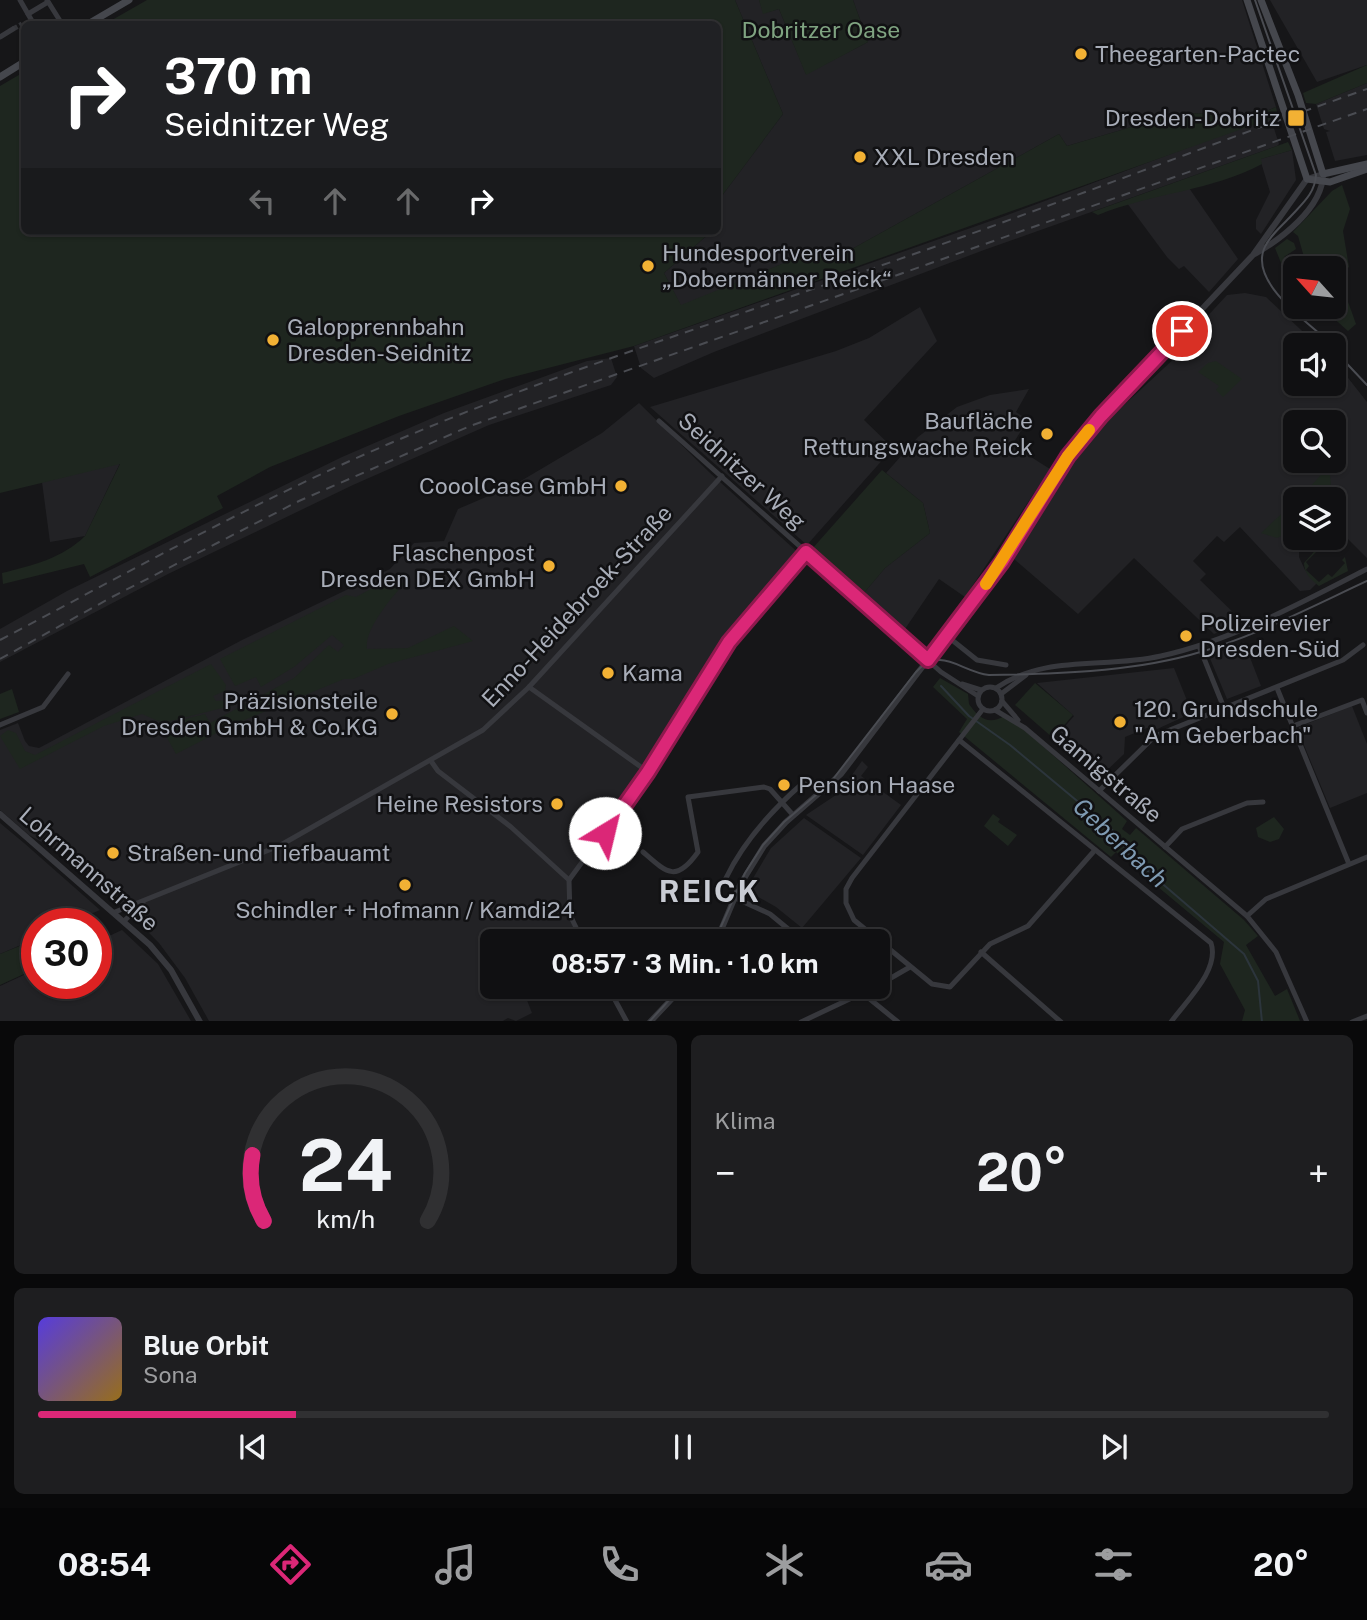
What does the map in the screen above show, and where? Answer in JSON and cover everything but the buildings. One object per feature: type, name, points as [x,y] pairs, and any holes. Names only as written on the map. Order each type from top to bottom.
[{"type":"main road","points":[[93,21],[130,0]]},
{"type":"main road","points":[[1247,0],[1307,179],[1367,169]]},
{"type":"main road","points":[[1261,0],[1298,95],[1323,178]]},
{"type":"main road","points":[[0,77],[21,64]]},
{"type":"main road","points":[[1323,178],[1367,163]]},
{"type":"street","points":[[20,0],[30,18]]},
{"type":"street","points":[[26,21],[48,1],[60,21]]},
{"type":"street","points":[[0,37],[13,29]]},
{"type":"street","points":[[1253,255],[1277,240],[1299,218],[1317,197],[1323,178]]},
{"type":"street","points":[[722,929],[754,861],[793,815],[824,791],[947,636],[1002,562],[1068,456],[1101,416],[1253,255],[1307,179]]},
{"type":"street","name":"Seidnitzer Weg","points":[[659,421],[928,660]]},
{"type":"street","name":"Enno-Heidebroek-Straße","points":[[115,912],[239,859],[279,846],[484,730],[529,687],[722,476]]},
{"type":"street","points":[[577,929],[570,915],[569,880],[648,772],[729,642],[806,552]]},
{"type":"street","points":[[928,660],[980,693],[1035,669],[1130,661],[1199,646],[1281,612],[1367,569]]},
{"type":"street","points":[[947,636],[977,660],[1006,665]]},
{"type":"street","points":[[1099,791],[1146,742],[1352,656],[1363,645]]},
{"type":"street","points":[[1199,646],[1224,708]]},
{"type":"street","points":[[995,710],[1001,698],[1035,669]]},
{"type":"street","points":[[0,725],[43,707],[68,674]]},
{"type":"street","points":[[529,687],[648,772]]},
{"type":"street","name":"Gamigstraße","points":[[996,688],[1025,728]]},
{"type":"street","points":[[1277,688],[1349,864]]},
{"type":"street","points":[[980,693],[983,709],[977,718],[852,878],[846,889],[846,903],[854,920],[937,987],[950,987],[994,940],[1028,926],[1095,850]]},
{"type":"street","points":[[1293,726],[1362,700],[1367,713]]},
{"type":"street","name":"Gamigstraße","points":[[983,709],[995,710],[1025,728],[1247,916],[1276,952],[1307,1021]]},
{"type":"street","points":[[959,740],[1095,850],[1119,866],[1211,943],[1214,952],[1210,967],[1171,1021]]},
{"type":"street","points":[[431,761],[438,771],[511,827],[569,880]]},
{"type":"street","points":[[726,878],[734,860],[782,801],[803,783],[824,791]]},
{"type":"street","points":[[643,852],[665,871],[673,873],[688,867],[698,852],[688,797],[764,787],[782,801],[793,815]]},
{"type":"street","name":"Gamigstraße","points":[[1165,847],[1182,830],[1247,803],[1263,802]]},
{"type":"street","name":"Lohrmannstraße","points":[[0,814],[115,912],[164,960],[200,1021]]},
{"type":"street","points":[[1247,916],[1266,899],[1367,857]]},
{"type":"street","points":[[735,898],[770,914],[788,929]]},
{"type":"street","name":"Enno-Heidebroek-Straße","points":[[124,921],[148,899]]},
{"type":"street","points":[[981,952],[1061,1021]]},
{"type":"street","points":[[890,978],[910,967]]},
{"type":"street","points":[[615,999],[627,1021]]},
{"type":"street","points":[[650,1021],[671,999]]},
{"type":"street","points":[[801,1021],[852,999]]},
{"type":"street","points":[[869,999],[898,1021]]},
{"type":"street","points":[[1352,1021],[1367,1016]]},
{"type":"shaded area","points":[[735,0],[759,0],[764,13],[779,9],[806,74],[868,42],[853,0],[1242,0],[1276,107],[1257,115],[1179,113],[1067,146],[1059,134],[843,254],[816,250],[681,306],[664,273],[707,235],[721,235],[721,197],[783,114]]},
{"type":"shaded area","points":[[1270,0],[1367,0],[1367,65],[1317,82]]},
{"type":"shaded area","points":[[1367,83],[1367,155],[1335,161],[1326,132],[1330,131],[1324,129],[1316,104]]},
{"type":"shaded area","points":[[1267,118],[1271,119],[1279,144],[1277,146],[984,250],[714,352],[654,378],[641,368],[634,346],[1002,217]]},
{"type":"shaded area","points":[[1292,150],[1296,180],[1261,234],[1256,229],[1256,220],[1270,192],[1260,159]]},
{"type":"shaded area","points":[[1189,188],[1238,259],[1209,292],[1184,266],[1179,269],[1167,257],[1127,203]]},
{"type":"shaded area","points":[[1245,293],[1266,297],[1283,313],[1283,319],[1289,319],[1304,333],[1283,333],[1283,396],[1346,396],[1346,375],[1367,402],[1367,558],[1346,537],[1346,487],[1283,487],[1283,550],[1300,550],[1299,557],[1305,570],[1318,582],[1310,590],[1300,591],[1240,527],[1224,542],[1217,536],[1193,561],[1206,574],[1200,580],[1243,622],[1214,634],[1134,558],[1078,614],[1014,559],[1072,464],[1109,419],[1177,356],[1177,349],[1227,295]]},
{"type":"shaded area","points":[[920,307],[937,341],[864,420],[893,448],[807,545],[650,407],[836,351],[869,338]]},
{"type":"shaded area","points":[[611,358],[617,377],[611,385],[489,425],[353,485],[168,574],[0,662],[0,629],[67,591],[342,457],[444,413],[587,361]]},
{"type":"shaded area","points":[[1029,389],[1016,412],[1028,420],[1012,445],[1050,469],[965,597],[939,579],[905,629],[863,594],[885,568],[930,533],[923,503],[886,473],[918,437],[957,407],[990,395]]},
{"type":"shaded area","points":[[639,403],[709,472],[803,557],[729,642],[648,772],[569,880],[570,915],[577,929],[480,929],[480,999],[527,999],[532,1013],[516,1021],[508,1018],[503,1021],[209,1021],[185,978],[159,943],[93,876],[74,860],[29,835],[0,810],[0,730],[18,723],[29,746],[39,748],[242,640],[390,569],[414,543],[444,541],[458,509],[514,485],[602,433]]},
{"type":"shaded area","points":[[120,463],[85,536],[50,542],[42,482]]},
{"type":"shaded area","points":[[1244,642],[1261,686],[1227,699],[1209,656]]},
{"type":"shaded area","name":"120. Grundschule \"Am Geberbach\"","points":[[1174,668],[1192,713],[1155,730],[1147,728],[1125,737],[1124,754],[1103,774],[1098,774],[1055,738],[1074,716],[1037,683]]},
{"type":"shaded area","points":[[1352,706],[1367,744],[1367,793],[1330,808],[1299,733],[1299,727]]},
{"type":"shaded area","points":[[862,761],[868,767],[861,776],[901,805],[863,855],[806,815],[839,793]]},
{"type":"shaded area","points":[[804,818],[861,858],[802,928],[776,907],[746,890],[771,848]]},
{"type":"shaded area","points":[[0,823],[98,908],[21,908],[21,945],[0,954]]},
{"type":"shaded area","points":[[122,930],[158,964],[191,1021],[0,1021],[0,986],[21,976],[21,999],[112,999],[112,935]]},
{"type":"green space","points":[[147,0],[735,0],[783,114],[721,197],[721,21],[110,21]]},
{"type":"green space","name":"Dobritzer Oase","points":[[759,0],[853,0],[868,42],[806,75],[779,9],[763,14]]},
{"type":"green space","points":[[1367,65],[1367,83],[1316,104],[1306,103],[1303,93]]},
{"type":"green space","name":"Galopprennbahn Dresden-Seidnitz","points":[[21,74],[21,235],[707,235],[664,273],[681,305],[816,250],[843,254],[1059,134],[1067,146],[1179,113],[1257,115],[1276,107],[1278,116],[634,346],[505,379],[399,416],[270,467],[217,496],[223,508],[90,577],[84,564],[3,584],[2,573],[57,556],[85,536],[120,464],[0,493],[0,86]]},
{"type":"green space","points":[[1288,142],[1292,150],[1261,159],[1262,164],[1243,173],[1098,215],[1092,212]]},
{"type":"green space","points":[[1342,185],[1350,209],[1343,231],[1349,267],[1346,269],[1346,256],[1304,256],[1298,236],[1293,232],[1332,191]]},
{"type":"green space","points":[[1287,239],[1294,243],[1296,249],[1283,256],[1283,268],[1275,248]]},
{"type":"green space","points":[[1347,299],[1356,324],[1348,331],[1335,319],[1346,319]]},
{"type":"green space","points":[[1216,361],[1242,379],[1223,397],[1216,390],[1219,386],[1198,372],[1208,363]]},
{"type":"green space","points":[[882,470],[923,503],[930,533],[885,568],[863,594],[812,549]]},
{"type":"green space","points":[[1323,473],[1330,473],[1330,487],[1310,487]]},
{"type":"green space","points":[[1283,513],[1283,535],[1277,538],[1261,533]]},
{"type":"green space","points":[[1318,550],[1306,562],[1309,566],[1306,570],[1319,582],[1328,574],[1332,577],[1345,563],[1342,560],[1345,557],[1348,571],[1319,586],[1308,576],[1305,570],[1304,563]]},
{"type":"green space","points":[[393,577],[404,584],[374,624],[367,641],[367,649],[408,648],[454,626],[473,641],[388,664],[353,679],[344,679],[232,725],[176,754],[160,725],[205,714],[210,723],[294,678],[329,645],[338,652],[344,645],[332,635],[294,667],[261,687],[256,677],[235,686],[220,659],[346,595],[356,597]]},
{"type":"green space","points":[[211,664],[226,685],[225,691],[213,696],[216,701],[234,700],[234,705],[163,723],[142,714],[104,726],[20,769],[0,736],[8,730],[16,733],[25,751],[35,755]]},
{"type":"green space","points":[[940,678],[968,694],[969,704],[984,719],[993,720],[1004,716],[1027,732],[1127,821],[1122,829],[1130,835],[1136,828],[1244,920],[1258,936],[1246,945],[1275,996],[1287,989],[1300,1021],[1242,1021],[1245,1010],[1220,964],[1224,942],[1116,852],[1111,857],[959,732],[967,719],[933,687]]},
{"type":"green space","points":[[1035,683],[1073,715],[1053,738],[1015,705]]},
{"type":"green space","points":[[12,689],[19,712],[0,719],[0,694]]},
{"type":"green space","points":[[993,814],[1000,819],[998,822],[1017,835],[1008,846],[984,826]]},
{"type":"green space","points":[[1274,817],[1284,829],[1279,839],[1270,842],[1258,837],[1256,828]]},
{"type":"green space","points":[[21,945],[21,975],[0,985],[0,954]]},
{"type":"waterway","name":"Geberbach","points":[[941,686],[969,716],[1010,745],[1118,835],[1129,855],[1244,954],[1258,981],[1262,1021]]},
{"type":"tunnel","points":[[13,29],[21,25]]},
{"type":"tram line","points":[[1255,0],[1316,175],[1308,197],[1266,244],[1262,262],[1274,289],[1297,315],[1319,333]]},
{"type":"tram line","points":[[1346,363],[1367,385]]},
{"type":"tram line","points":[[720,929],[745,873],[763,845],[784,822],[830,783],[925,664],[943,660],[989,675],[1091,671],[1166,661],[1213,648],[1258,631],[1367,581]]},
{"type":"tram line","points":[[650,1021],[670,999]]},
{"type":"railway","points":[[0,640],[200,534],[302,483],[405,437],[594,364],[971,234],[1367,89]]},
{"type":"railway","points":[[0,659],[112,597],[299,501],[470,426],[1367,109]]},
{"type":"slow traffic","points":[[986,584],[1068,456],[1089,430]]},
{"type":"place","name":"Theegarten-Pactec","points":[[1081,54]]},
{"type":"place","name":"Dresden-Dobritz","points":[[1296,118]]},
{"type":"place","name":"XXL Dresden","points":[[860,157]]},
{"type":"place","name":"Hundesportverein „Dobermänner Reick“","points":[[648,266]]},
{"type":"place","name":"Galopprennbahn Dresden-Seidnitz","points":[[273,340]]},
{"type":"place","name":"Baufläche Rettungswache Reick","points":[[1047,434]]},
{"type":"place","name":"CooolCase GmbH","points":[[621,486]]},
{"type":"place","name":"Flaschenpost Dresden DEX GmbH","points":[[549,566]]},
{"type":"place","name":"Polizeirevier Dresden-Süd","points":[[1186,636]]},
{"type":"place","name":"Kama","points":[[608,673]]},
{"type":"place","name":"Präzisionsteile Dresden GmbH & Co.KG","points":[[392,714]]},
{"type":"place","name":"120. Grundschule \"Am Geberbach\"","points":[[1120,722]]},
{"type":"place","name":"Pension Haase","points":[[784,785]]},
{"type":"place","name":"Heine Resistors","points":[[557,804]]},
{"type":"place","name":"Straßen- und Tiefbauamt","points":[[113,853]]},
{"type":"place","name":"Schindler + Hofmann / Kamdi24","points":[[405,885]]},
{"type":"district","name":"REICK","points":[[710,892]]},
{"type":"route","points":[[605,833],[648,772],[729,642],[806,552],[928,660],[1002,562],[1068,456],[1090,428],[1182,331]]}]
